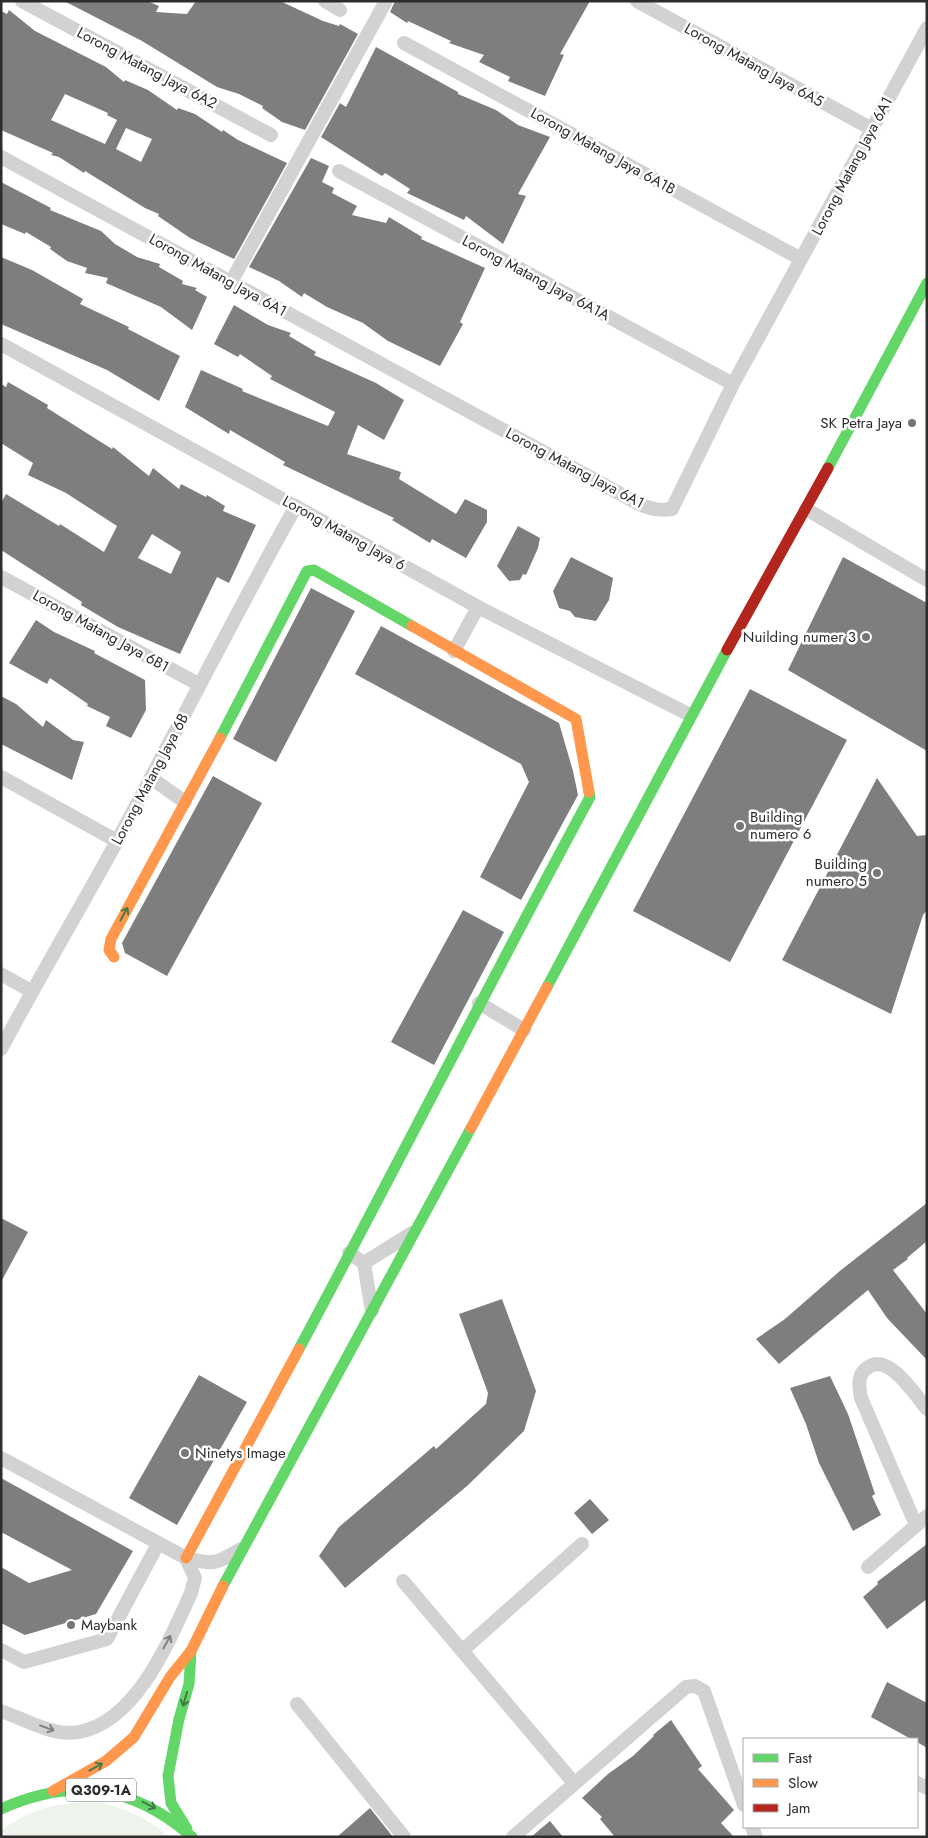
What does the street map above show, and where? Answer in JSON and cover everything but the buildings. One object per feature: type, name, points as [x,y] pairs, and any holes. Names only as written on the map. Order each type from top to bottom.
[{"type":"street","name":"Lorong Matang Jaya 6A2","points":[[22,1],[271,135]]},
{"type":"street","points":[[325,1],[340,10]]},
{"type":"street","points":[[231,282],[386,1]]},
{"type":"street","name":"Lorong Matang Jaya 6A5","points":[[637,1],[872,129]]},
{"type":"street","name":"Lorong Matang Jaya 6A1","points":[[1,157],[653,510],[672,509],[733,384],[927,28]]},
{"type":"street","name":"Lorong Matang Jaya 6A1B","points":[[404,43],[802,259]]},
{"type":"street","name":"Lorong Matang Jaya 6A1A","points":[[339,171],[733,384]]},
{"type":"street","points":[[53,1791],[106,1761],[134,1737],[170,1678],[192,1651],[242,1548],[524,1030],[690,715],[806,509],[927,283]]},
{"type":"street","name":"Lorong Matang Jaya 6","points":[[1,344],[478,607],[690,715]]},
{"type":"street","name":"Lorong Matang Jaya 6B","points":[[1,1050],[31,991],[117,841],[200,686],[234,617],[296,506]]},
{"type":"street","points":[[806,509],[927,580]]},
{"type":"street","points":[[114,957],[109,950],[111,939],[307,571],[314,570],[576,719],[590,797],[186,1558]]},
{"type":"street","name":"Lorong Matang Jaya 6B1","points":[[1,578],[200,686]]},
{"type":"street","points":[[454,651],[478,607]]},
{"type":"street","points":[[1,777],[117,841]]},
{"type":"street","points":[[151,778],[185,802]]},
{"type":"street","points":[[1,974],[31,991]]},
{"type":"street","points":[[479,1003],[524,1030]]},
{"type":"street","points":[[364,1264],[415,1230]]},
{"type":"street","points":[[349,1253],[364,1264],[372,1311]]},
{"type":"street","points":[[868,1567],[922,1521],[861,1398],[859,1387],[861,1374],[876,1364],[887,1366],[904,1381],[927,1409]]},
{"type":"street","points":[[1,1458],[186,1558],[218,1563],[242,1548]]},
{"type":"street","points":[[1,1650],[24,1662],[107,1639],[158,1544]]},
{"type":"street","points":[[463,1650],[582,1544]]},
{"type":"street","points":[[1,1711],[54,1730],[78,1732],[117,1713],[146,1680],[188,1600],[195,1578],[186,1558]]},
{"type":"street","points":[[403,1580],[574,1784]]},
{"type":"street","points":[[191,1836],[171,1803],[168,1776],[179,1719],[189,1684],[192,1651]]},
{"type":"street","points":[[513,1837],[686,1687],[695,1686],[704,1691],[743,1802]]},
{"type":"street","points":[[297,1704],[404,1837]]},
{"type":"street","name":"Q309-1A","points":[[1,1809],[41,1793],[90,1789],[127,1796],[161,1812],[191,1836]]},
{"type":"street","points":[[11,1791],[41,1793]]},
{"type":"shaded area","points":[[96,1801],[135,1814],[169,1837],[1,1837],[1,1831],[35,1811],[69,1803]]},
{"type":"traffic: fast","points":[[828,468],[927,283]]},
{"type":"traffic: fast","points":[[220,738],[307,571],[314,570],[412,626]]},
{"type":"traffic: fast","points":[[547,987],[727,650]]},
{"type":"traffic: fast","points":[[299,1349],[590,797],[589,792]]},
{"type":"traffic: fast","points":[[223,1586],[471,1128]]},
{"type":"traffic: fast","points":[[187,1829],[171,1803],[168,1776],[179,1719],[189,1684],[191,1651]]},
{"type":"traffic: fast","points":[[1,1809],[27,1799],[53,1793],[78,1790],[101,1792],[125,1797],[147,1806],[170,1820],[192,1837]]},
{"type":"traffic: slow","points":[[412,626],[576,719],[589,792]]},
{"type":"traffic: slow","points":[[114,957],[109,950],[111,939],[220,738]]},
{"type":"traffic: slow","points":[[471,1128],[547,987]]},
{"type":"traffic: slow","points":[[186,1558],[299,1349]]},
{"type":"traffic: slow","points":[[53,1791],[106,1761],[134,1737],[170,1677],[191,1651],[223,1586]]},
{"type":"traffic: jam","points":[[727,650],[828,468]]},
{"type":"place","name":"SK Petra Jaya","points":[[912,423]]},
{"type":"place","name":"Nuilding numer 3","points":[[866,637]]},
{"type":"place","name":"Building numero 6","points":[[740,826]]},
{"type":"place","name":"Building numero 5","points":[[877,873]]},
{"type":"place","name":"Ninetys Image","points":[[185,1453]]},
{"type":"place","name":"Maybank","points":[[71,1625]]}]
